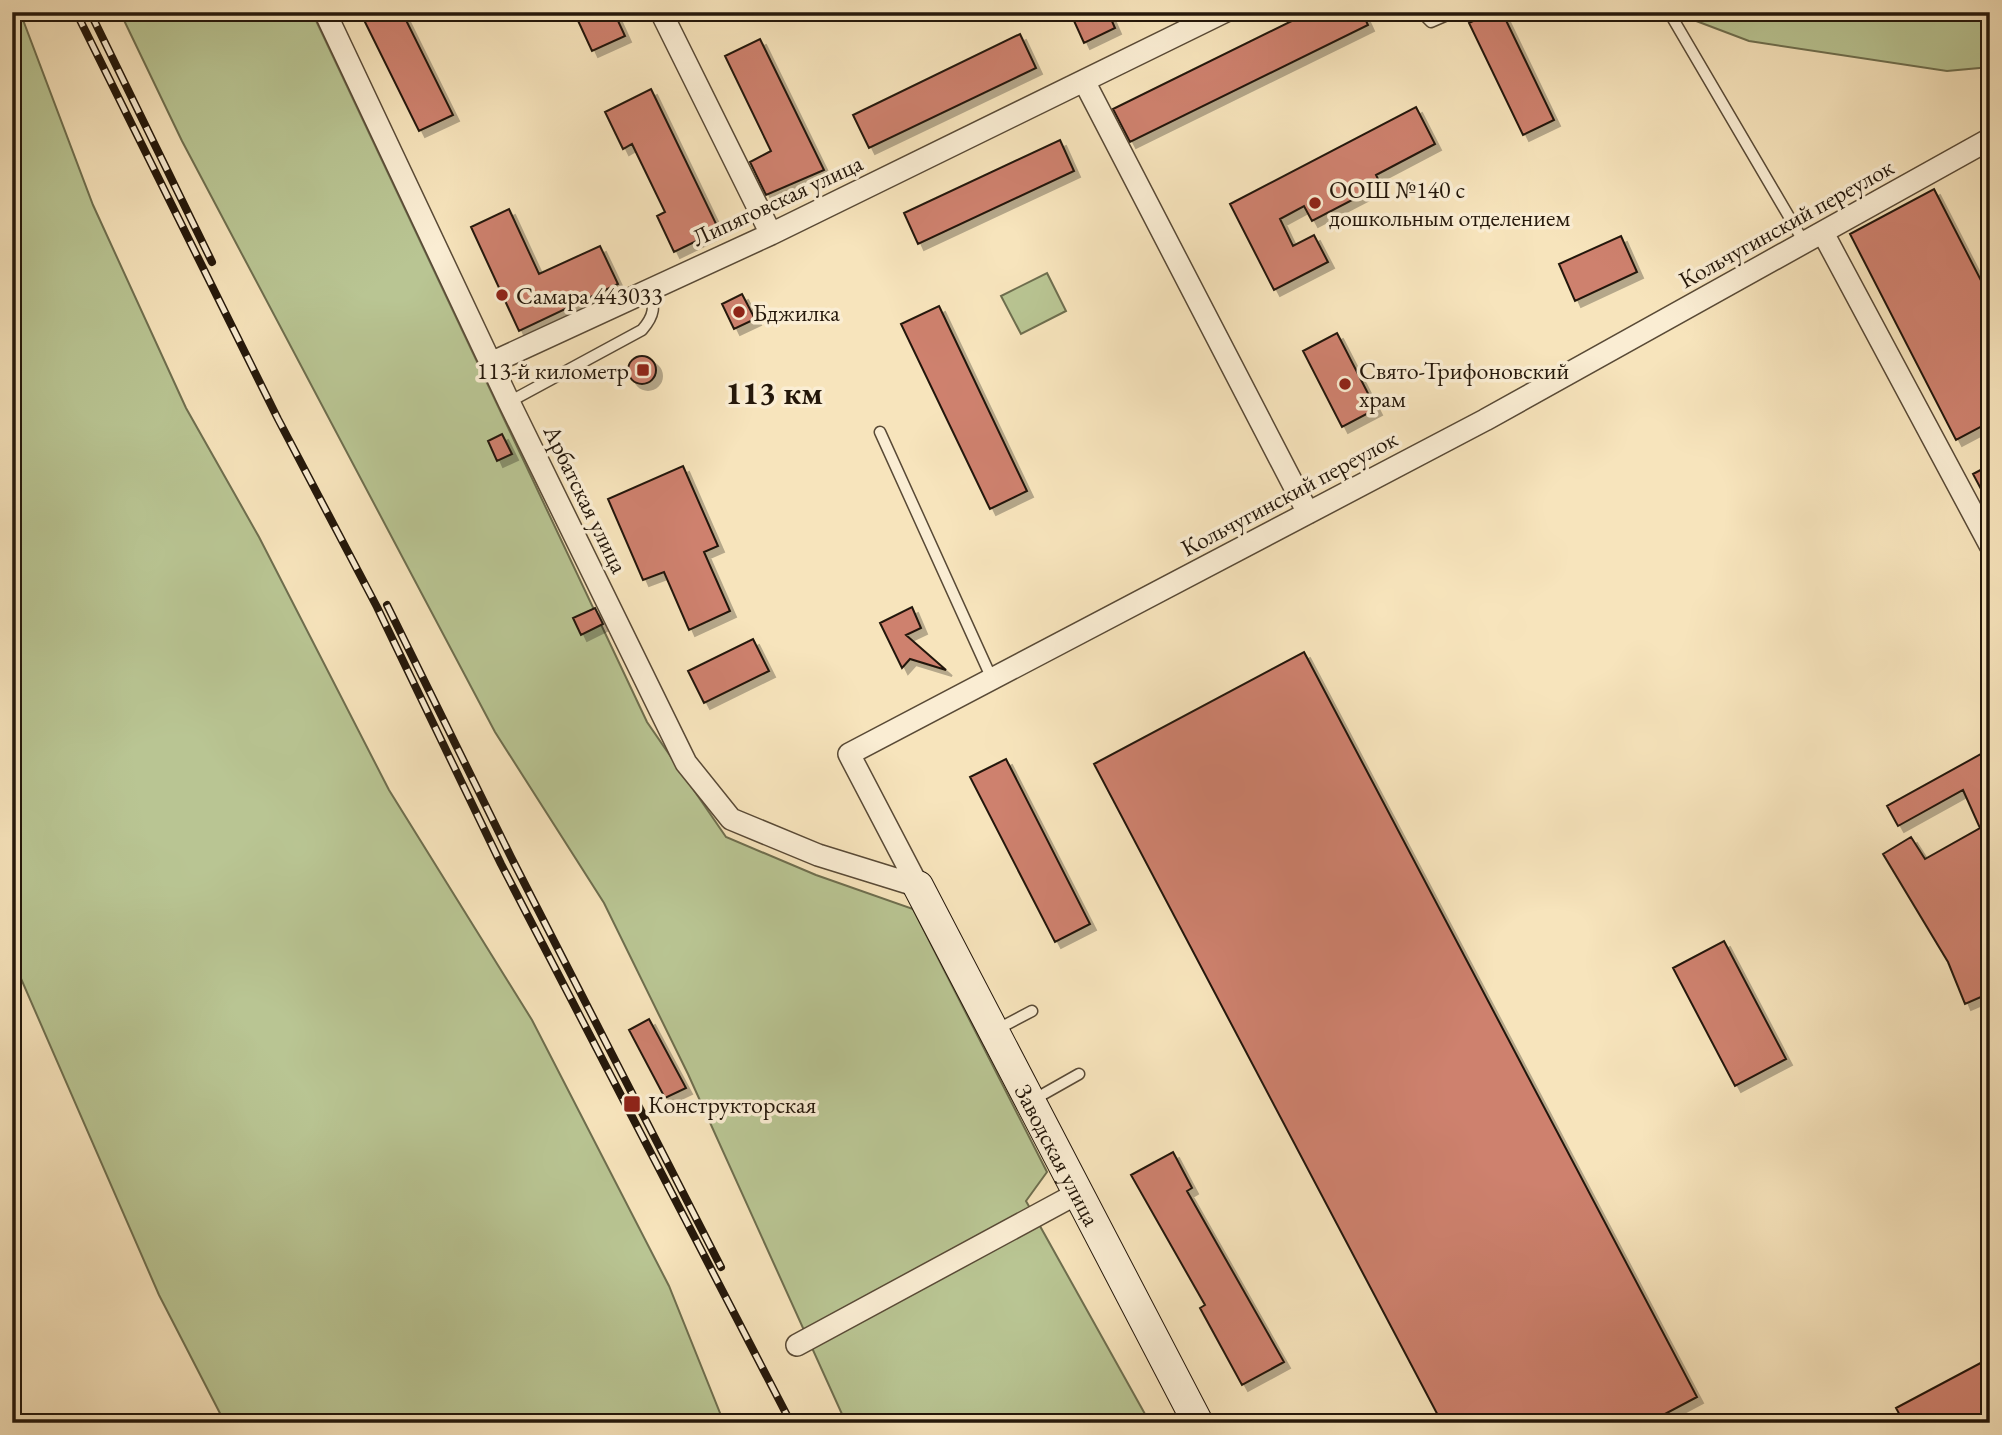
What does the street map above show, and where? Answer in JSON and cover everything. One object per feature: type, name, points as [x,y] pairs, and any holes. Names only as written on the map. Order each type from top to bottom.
[{"type":"street","name":"Арбатская улица","points":[[325,12],[509,402],[686,764],[731,819],[818,855],[918,886]]},
{"type":"street","points":[[661,12],[771,234]]},
{"type":"street","name":"Липяговская улица","points":[[491,363],[771,234],[1224,12]]},
{"type":"street","points":[[1084,81],[1308,513]]},
{"type":"street","name":"Кольчугинский переулок","points":[[918,886],[849,754],[1485,420],[1990,139]]},
{"type":"street","points":[[1814,239],[1990,545]]},
{"type":"street","name":"Заводская улица","points":[[918,886],[1198,1423]]},
{"type":"street","points":[[797,1345],[1078,1194]]},
{"type":"lane","points":[[1421,12],[1431,22],[1454,12]]},
{"type":"lane","points":[[1669,12],[1814,239]]},
{"type":"lane","points":[[509,402],[642,330],[653,317],[654,306],[649,289]]},
{"type":"lane","points":[[880,432],[992,679]]},
{"type":"lane","points":[[994,1031],[1032,1011]]},
{"type":"lane","points":[[1031,1102],[1079,1074]]},
{"type":"green space","points":[[12,12],[20,12],[93,205],[186,408],[259,537],[389,790],[532,1020],[669,1286],[724,1423],[225,1423],[159,1295],[12,958]]},
{"type":"green space","points":[[120,12],[312,12],[647,722],[726,837],[816,875],[913,909],[1047,1172],[1026,1201],[1150,1423],[846,1423],[688,1074],[604,903],[495,732],[182,141]]},
{"type":"green space","points":[[1683,12],[1990,12],[1990,67],[1947,71],[1749,41],[1683,16]]},
{"type":"green space","points":[[1047,273],[1066,311],[1021,334],[1001,296]]},
{"type":"building","points":[[360,12],[402,12],[453,115],[419,131]]},
{"type":"building","points":[[574,12],[614,12],[625,36],[592,51]]},
{"type":"building","points":[[1070,12],[1108,12],[1115,28],[1084,43]]},
{"type":"building","points":[[1310,12],[1362,12],[1368,25],[1130,142],[1113,109]]},
{"type":"building","points":[[1491,12],[1502,12],[1554,120],[1523,135],[1469,23]]},
{"type":"building","points":[[1020,34],[1036,68],[869,148],[853,115]]},
{"type":"building","points":[[760,39],[824,170],[766,195],[750,162],[771,151],[725,56]]},
{"type":"building","points":[[651,89],[719,230],[674,252],[657,216],[665,212],[632,144],[623,149],[605,112]]},
{"type":"building","points":[[1416,107],[1435,144],[1376,175],[1381,185],[1312,221],[1304,206],[1280,219],[1293,246],[1314,235],[1328,262],[1274,290],[1230,204]]},
{"type":"building","points":[[1060,140],[1074,171],[918,244],[904,213]]},
{"type":"building","points":[[1934,189],[1990,298],[1990,422],[1956,440],[1850,234]]},
{"type":"building","points":[[509,209],[539,274],[600,246],[618,284],[519,331],[471,227]]},
{"type":"building","points":[[1621,236],[1637,272],[1575,301],[1559,264]]},
{"type":"building","name":"Бджилка","points":[[742,294],[755,319],[734,329],[722,304]]},
{"type":"building","points":[[939,306],[1027,491],[990,509],[901,324]]},
{"type":"building","points":[[1337,333],[1376,409],[1342,427],[1303,351]]},
{"type":"building","points":[[642,356],[652,360],[656,370],[652,380],[642,384],[632,380],[628,370],[632,360]]},
{"type":"building","points":[[502,434],[512,454],[497,461],[488,441]]},
{"type":"building","points":[[1990,465],[1990,506],[1973,474]]},
{"type":"building","points":[[683,466],[718,546],[704,552],[730,611],[689,630],[664,572],[643,580],[608,499]]},
{"type":"building","points":[[912,607],[921,628],[906,635],[946,670],[910,659],[902,668],[880,623]]},
{"type":"building","points":[[595,608],[603,624],[581,635],[573,618]]},
{"type":"building","points":[[753,639],[769,671],[704,703],[688,671]]},
{"type":"building","points":[[1304,652],[1697,1397],[1648,1423],[1442,1423],[1094,764]]},
{"type":"building","points":[[1990,749],[1990,993],[1965,1004],[1948,962],[1883,854],[1911,837],[1925,859],[1980,828],[1963,790],[1898,826],[1887,806]]},
{"type":"building","points":[[1006,759],[1090,924],[1055,942],[970,777]]},
{"type":"building","points":[[1724,941],[1786,1059],[1735,1086],[1673,968]]},
{"type":"building","points":[[649,1019],[686,1088],[665,1098],[629,1030]]},
{"type":"building","points":[[1173,1152],[1192,1188],[1187,1191],[1284,1362],[1242,1385],[1200,1308],[1205,1305],[1131,1175]]},
{"type":"building","points":[[1990,1358],[1990,1423],[1904,1423],[1896,1408]]},
{"type":"railway","points":[[76,12],[278,419],[377,607],[501,864],[791,1423]]},
{"type":"railway","points":[[90,12],[212,262]]},
{"type":"railway","points":[[387,605],[511,857],[721,1267]]},
{"type":"place","name":"ООШ №140 с дошкольным отделением","points":[[1315,203]]},
{"type":"place","name":"Самара 443033","points":[[502,295]]},
{"type":"place","name":"Бджилка","points":[[739,312]]},
{"type":"place","name":"113-й километр","points":[[643,370]]},
{"type":"place","name":"Свято-Трифоновский храм","points":[[1345,384]]},
{"type":"place","name":"Конструкторская","points":[[632,1104]]},
{"type":"district","name":"113 км","points":[[774,393]]}]
